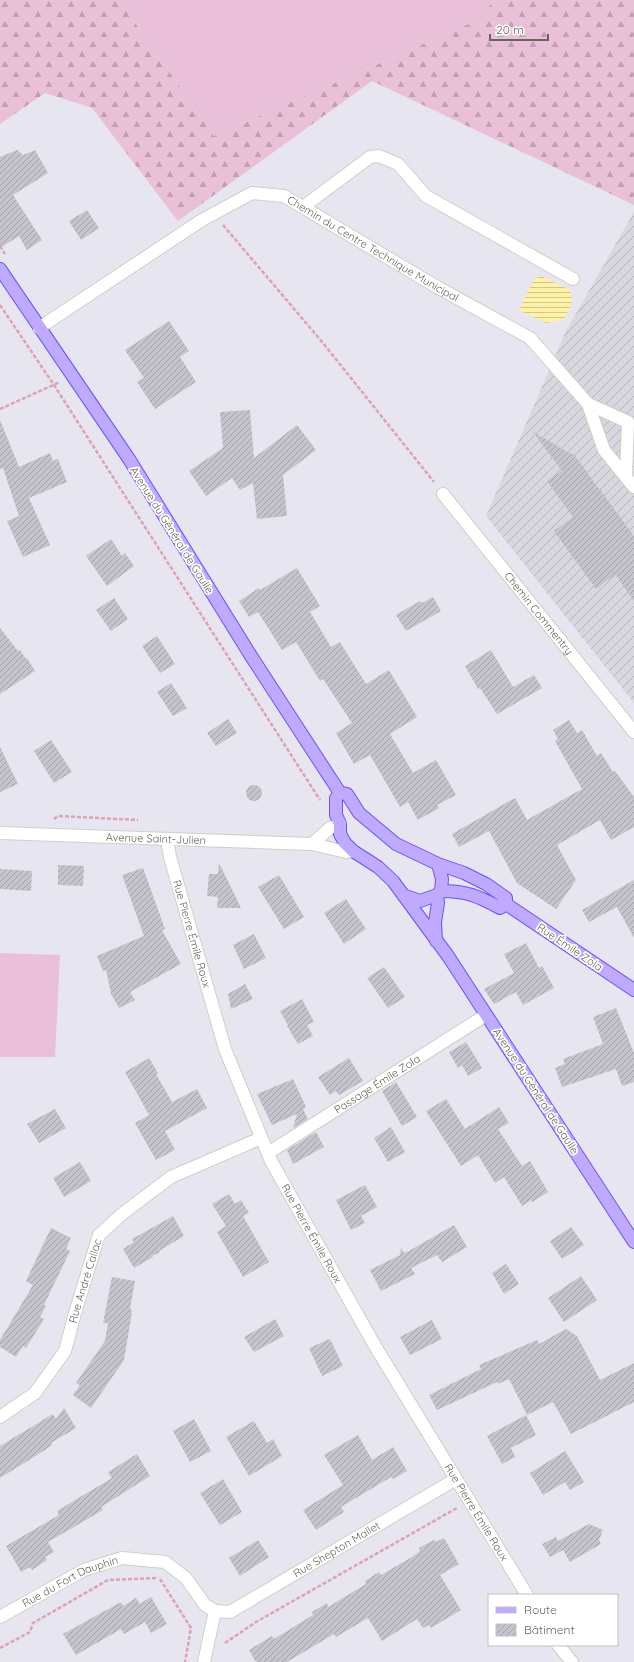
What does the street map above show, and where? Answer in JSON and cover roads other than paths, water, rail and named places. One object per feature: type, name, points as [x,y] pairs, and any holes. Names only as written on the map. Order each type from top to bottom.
[{"type":"main road","name":"Avenue du Général de Gaulle","points":[[0,269],[129,460],[250,656],[340,793],[347,794],[359,813],[396,844],[438,864]]},
{"type":"main road","name":"Avenue du Général de Gaulle","points":[[340,793],[336,798],[336,815],[340,824],[340,834],[344,843],[353,851],[378,867],[393,881],[448,956],[634,1242]]},
{"type":"main road","points":[[340,824],[343,817],[359,813]]},
{"type":"main road","points":[[436,941],[435,922],[442,879],[438,864]]},
{"type":"main road","name":"Rue Émile Zola","points":[[438,864],[464,873],[486,884],[506,898],[506,904]]},
{"type":"main road","name":"Rue Émile Zola","points":[[439,893],[460,891],[481,898],[500,908],[506,904]]},
{"type":"main road","points":[[403,895],[420,901],[439,893]]},
{"type":"main road","name":"Rue Émile Zola","points":[[506,904],[634,990]]},
{"type":"street","points":[[303,207],[370,157],[379,156],[398,164],[426,196],[573,279]]},
{"type":"street","name":"Chemin du Centre Technique Municipal","points":[[40,328],[202,220],[252,193],[284,196],[437,287],[530,338],[588,404],[604,450],[634,486]]},
{"type":"street","points":[[588,404],[628,422],[626,476]]},
{"type":"street","name":"Chemin Commentry","points":[[443,494],[634,732]]},
{"type":"street","points":[[312,844],[330,828],[340,824]]},
{"type":"street","name":"Avenue Saint-Julien","points":[[0,833],[312,844],[346,852],[353,851]]},
{"type":"street","name":"Rue Pierre Émile Roux","points":[[167,839],[170,857],[225,1049],[268,1153],[375,1346],[526,1594]]},
{"type":"street","name":"Passage Émile Zola","points":[[268,1153],[486,1015]]},
{"type":"street","name":"Rue André Callac","points":[[0,1417],[35,1392],[66,1351],[75,1313],[99,1235],[122,1214],[171,1177],[261,1138]]},
{"type":"street","name":"Rue Shepton Mallet","points":[[215,1611],[230,1612],[456,1479]]},
{"type":"street","name":"Rue du Fort Dauphin","points":[[0,1617],[84,1570],[122,1558],[165,1562],[186,1578],[206,1605],[215,1611]]},
{"type":"street","points":[[204,1662],[215,1611]]},
{"type":"street","points":[[559,1646],[572,1662]]}]
